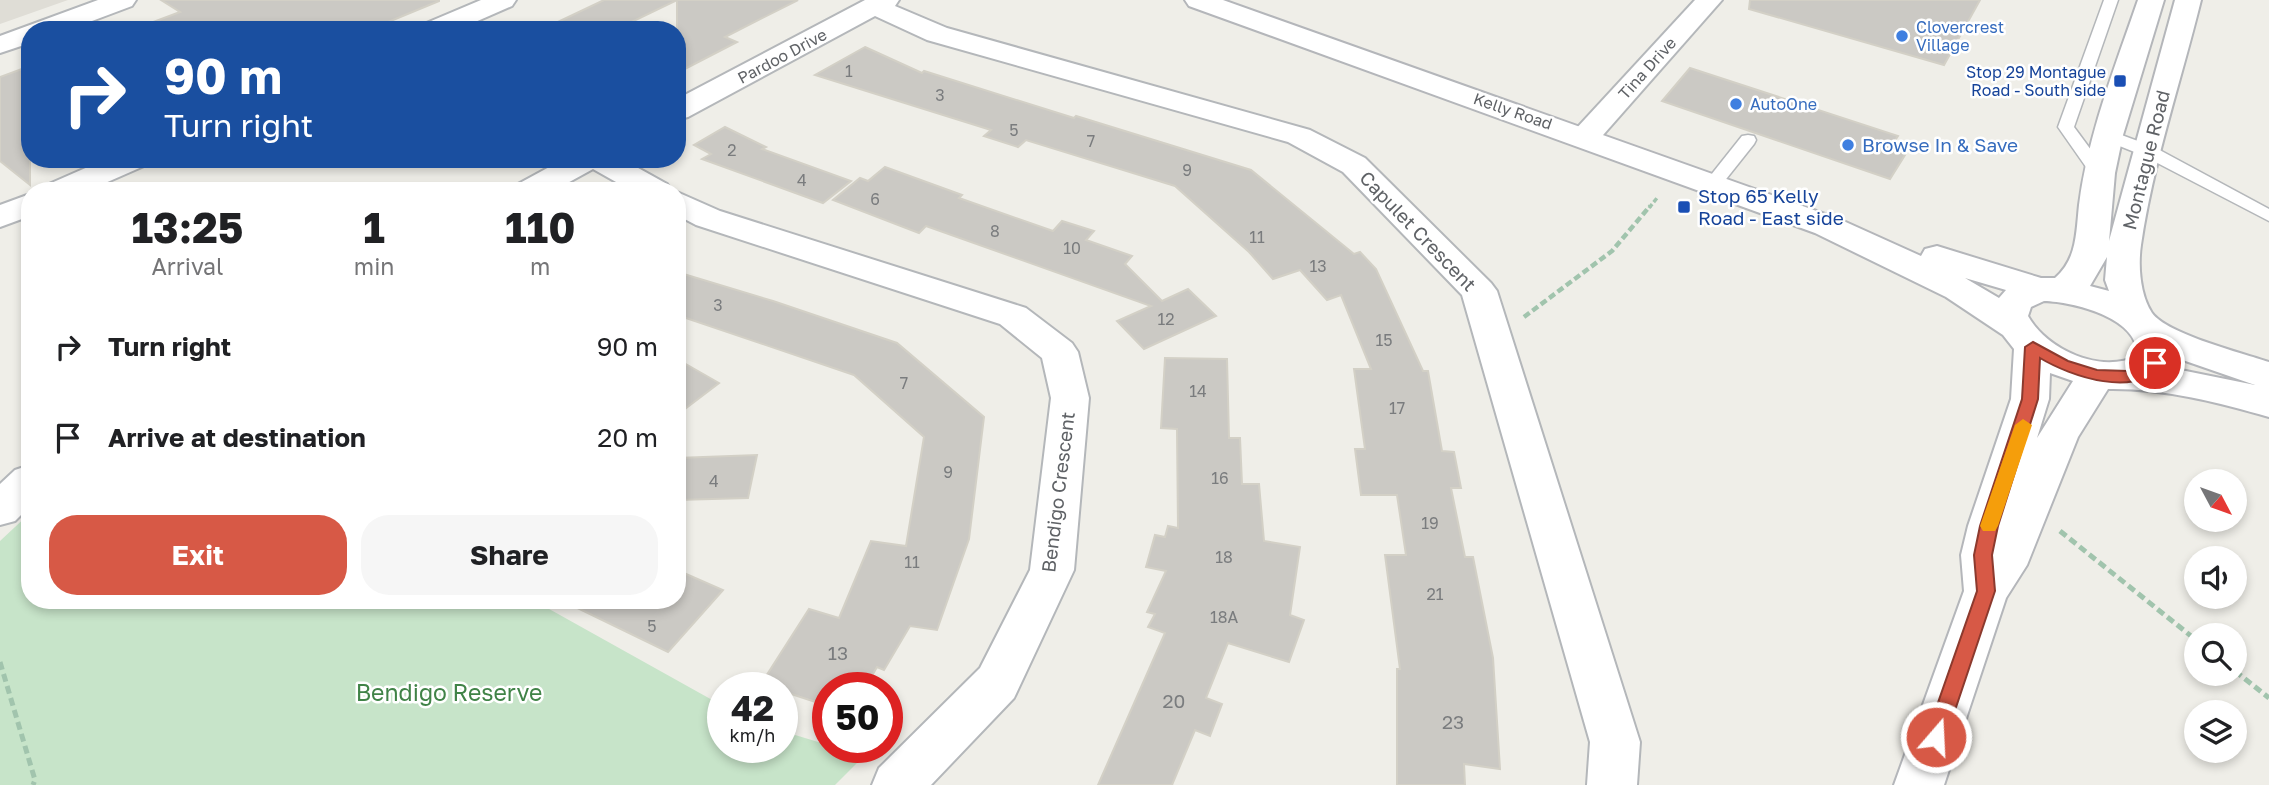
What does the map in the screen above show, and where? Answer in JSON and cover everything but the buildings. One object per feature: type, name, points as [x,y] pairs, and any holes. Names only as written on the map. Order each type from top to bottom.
[{"type":"street","points":[[67,21],[124,0]]},
{"type":"street","points":[[454,21],[503,0]]},
{"type":"street","name":"Kelly Road","points":[[1198,0],[1827,226],[1977,299],[2023,337],[2062,364],[2096,375],[2137,375]]},
{"type":"street","name":"Montague Road","points":[[2051,290],[2078,276],[2090,256],[2099,173],[2108,135],[2151,0]]},
{"type":"street","name":"Montague Road","points":[[2137,375],[2155,363],[2156,345],[2126,294],[2124,257],[2140,177],[2188,0]]},
{"type":"street","name":"Tina Drive","points":[[1585,137],[1703,1]]},
{"type":"street","name":"Pardoo Drive","points":[[686,106],[880,3]]},
{"type":"street","name":"Capulet Crescent","points":[[880,3],[937,34],[1299,136],[1354,165],[1479,291],[1615,742],[1612,785]]},
{"type":"street","points":[[0,45],[21,37]]},
{"type":"street","points":[[81,182],[112,168]]},
{"type":"street","points":[[546,182],[571,168]]},
{"type":"street","points":[[614,168],[640,182]]},
{"type":"street","name":"Bendigo Crescent","points":[[686,207],[708,218],[1013,316],[1059,352],[1070,398],[1052,570],[997,683],[897,785]]},
{"type":"street","points":[[0,216],[21,208]]},
{"type":"street","name":"Kelly Road","points":[[1827,226],[1861,233],[2051,290],[2109,303],[2143,327]]},
{"type":"street","points":[[1986,591],[1983,555],[1989,526],[2030,399],[2023,337],[2009,315],[2010,306],[2015,298],[2051,290]]},
{"type":"street","points":[[2143,327],[2269,376]]},
{"type":"street","points":[[1919,785],[1986,591],[2005,565],[2064,425],[2096,375]]},
{"type":"street","points":[[2137,375],[2238,394],[2269,403]]},
{"type":"street","points":[[0,509],[21,489]]},
{"type":"lane","points":[[2099,173],[2066,127],[2111,0]]},
{"type":"lane","points":[[2108,135],[2148,151],[2269,216]]},
{"type":"lane","points":[[1713,184],[1748,140]]},
{"type":"path","points":[[1490,327],[1520,321],[1612,251],[1659,196]]},
{"type":"path","points":[[2029,506],[2184,630]]},
{"type":"path","points":[[0,662],[36,780],[33,785]]},
{"type":"path","points":[[2247,681],[2269,698]]},
{"type":"shaded area","points":[[0,0],[68,0],[0,24]]},
{"type":"green space","name":"Bendigo Reserve","points":[[21,521],[21,609],[549,609],[707,697],[707,763],[798,763],[798,736],[812,740],[812,763],[857,763],[835,785],[0,785],[0,541]]},
{"type":"slow traffic","points":[[1989,526],[2023,425]]},
{"type":"place","name":"Clovercrest Village","points":[[1902,36]]},
{"type":"place","name":"Stop 29 Montague Road - South side","points":[[2120,81]]},
{"type":"place","name":"AutoOne","points":[[1736,104]]},
{"type":"place","name":"Browse In & Save","points":[[1848,145]]},
{"type":"place","name":"Stop 65 Kelly Road - East side","points":[[1684,207]]},
{"type":"route","points":[[1936,737],[1986,591],[1983,555],[1989,526],[2027,413],[2032,388],[2033,347],[2047,357],[2079,371],[2108,377],[2137,375],[2155,363]]}]
